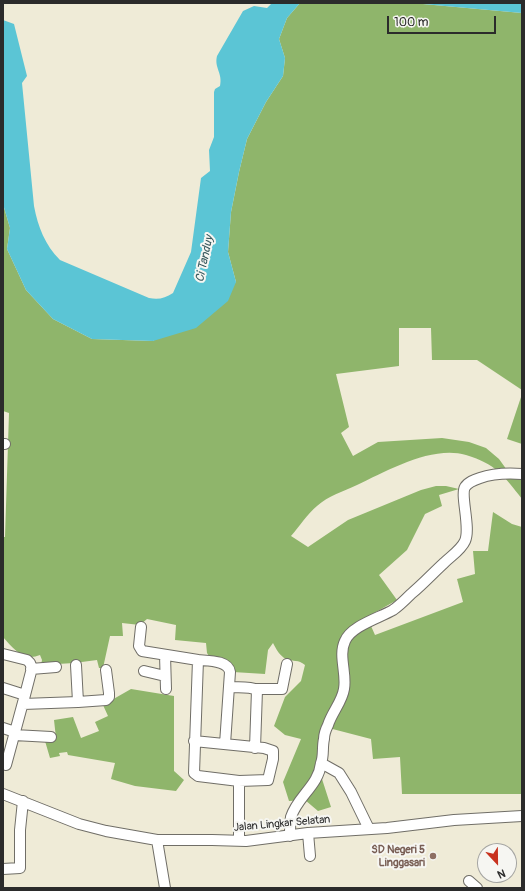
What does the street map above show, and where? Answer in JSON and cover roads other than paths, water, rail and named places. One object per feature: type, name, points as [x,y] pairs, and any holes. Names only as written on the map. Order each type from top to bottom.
[{"type":"street","points":[[290,836],[292,816],[320,771],[324,739],[328,723],[332,713],[340,701],[344,689],[342,649],[345,639],[363,625],[394,610],[462,546],[466,540],[467,531],[464,492],[466,486],[470,482],[488,475],[508,473],[522,474]]},
{"type":"street","points":[[141,627],[139,646],[140,650],[144,652],[210,661],[228,666],[230,672],[225,744]]},
{"type":"street","points":[[3,654],[27,660],[31,665],[32,670],[6,764],[3,764]]},
{"type":"street","points":[[165,654],[166,689]]},
{"type":"street","points":[[194,741],[273,751],[268,779],[266,781],[239,781],[196,776],[194,771],[194,741],[198,660]]},
{"type":"street","points":[[229,687],[280,690],[282,689],[287,664]]},
{"type":"street","points":[[76,666],[78,702]]},
{"type":"street","points":[[32,670],[56,668]]},
{"type":"street","points":[[3,688],[24,699],[78,702],[103,701],[108,698],[110,693],[106,670]]},
{"type":"street","points":[[144,671],[165,676]]},
{"type":"street","points":[[255,748],[258,697],[258,692],[256,689]]},
{"type":"street","points":[[3,728],[15,733],[51,737]]},
{"type":"street","points":[[322,763],[339,773],[351,792],[369,829]]},
{"type":"street","points":[[239,781],[239,842]]},
{"type":"street","name":"Jalan Lingkar Selatan","points":[[3,794],[79,824],[106,831],[157,840],[212,840],[239,842],[454,820],[522,816]]},
{"type":"street","points":[[3,869],[20,868],[20,830],[23,801]]},
{"type":"street","points":[[308,834],[310,856]]},
{"type":"street","points":[[157,840],[165,888]]},
{"type":"street","points":[[469,881],[477,888]]},
{"type":"water","name":"Ci Tanduy","points":[[272,3],[300,3],[287,18],[279,39],[285,58],[283,76],[266,102],[247,139],[239,172],[231,212],[228,252],[236,282],[228,301],[196,328],[153,341],[92,339],[53,319],[26,290],[7,249],[10,228],[3,204],[3,20],[14,24],[27,76],[22,83],[34,206],[40,228],[46,242],[60,260],[149,298],[159,299],[173,293],[191,252],[201,178],[210,171],[209,150],[214,137],[214,92],[215,89],[220,86],[221,81],[216,60],[217,56],[243,11],[254,6],[267,8]]},
{"type":"water","points":[[412,3],[522,3],[522,13]]},
{"type":"place","name":"SD Negeri 5 Linggasari","points":[[433,856]]}]
